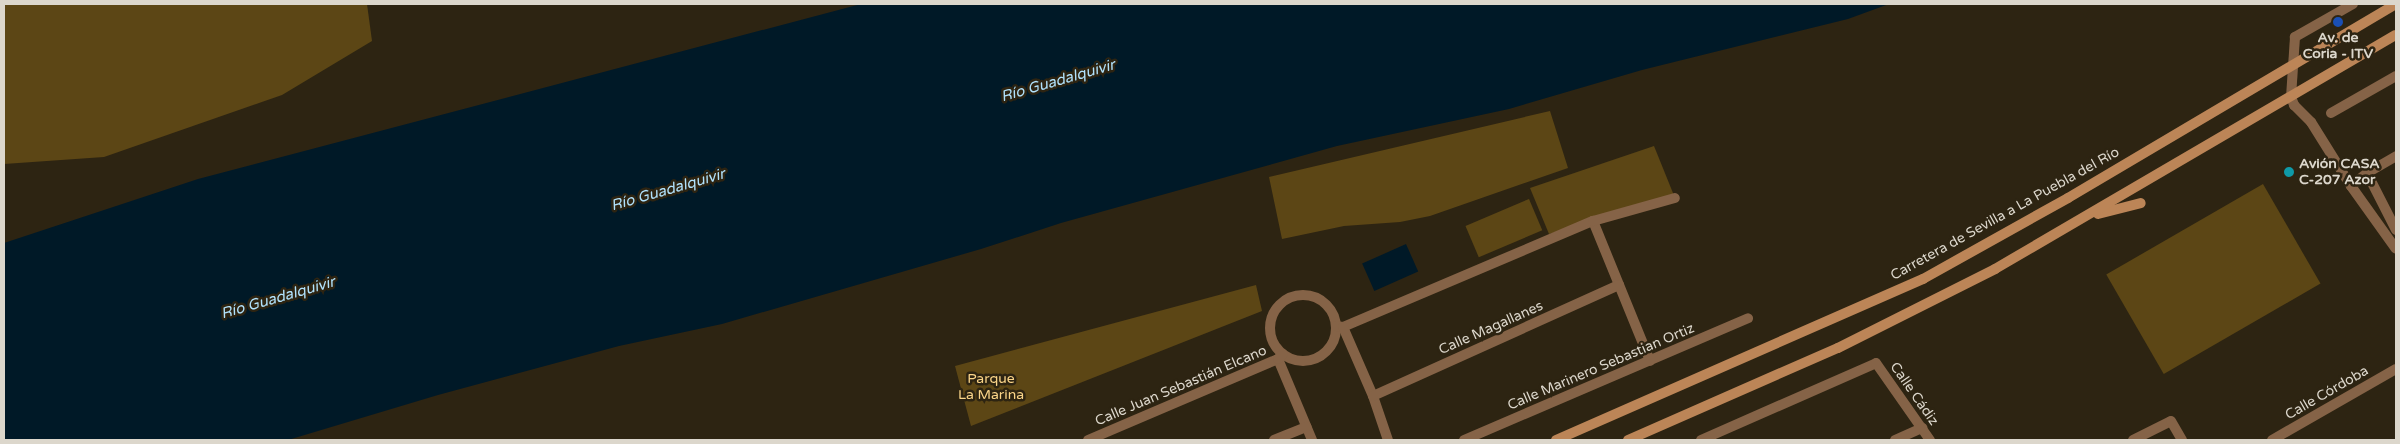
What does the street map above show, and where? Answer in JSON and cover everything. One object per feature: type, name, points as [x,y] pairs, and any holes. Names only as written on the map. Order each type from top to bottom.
[{"type":"main road","name":"Carretera de Sevilla a La Puebla del Río","points":[[1556,440],[1923,278],[2068,198],[2396,4]]},
{"type":"main road","points":[[1628,440],[1838,348],[1995,269],[2396,35]]},
{"type":"main road","points":[[2088,216],[2141,203]]},
{"type":"street","points":[[2353,4],[2296,37],[2291,97],[2294,105],[2311,122],[2351,186],[2394,242]]},
{"type":"street","points":[[2331,113],[2396,76]]},
{"type":"street","points":[[2351,186],[2367,173],[2396,156]]},
{"type":"street","points":[[2367,173],[2396,230]]},
{"type":"street","points":[[1280,356],[1303,361],[1313,359],[1330,346],[1339,326],[1593,221],[1675,198]]},
{"type":"street","points":[[1593,221],[1650,361]]},
{"type":"street","name":"Calle Magallanes","points":[[1373,396],[1619,285]]},
{"type":"street","points":[[1312,440],[1272,338],[1271,319],[1281,303],[1290,297],[1300,295],[1320,300],[1331,311],[1373,396],[1388,440]]},
{"type":"street","name":"Calle Marinero Sebastian Ortiz","points":[[1464,440],[1748,318]]},
{"type":"street","name":"Calle Juan Sebastián Elcano","points":[[1088,440],[1138,421],[1280,356]]},
{"type":"street","name":"Calle Cádiz","points":[[1701,440],[1876,363],[1930,440]]},
{"type":"street","name":"Calle Córdoba","points":[[2272,440],[2396,369]]},
{"type":"street","points":[[2133,440],[2171,421],[2182,440]]},
{"type":"street","points":[[1274,440],[1307,427]]},
{"type":"street","points":[[1895,440],[1922,428]]},
{"type":"green space","points":[[4,4],[367,4],[372,41],[282,95],[104,157],[4,164]]},
{"type":"green space","points":[[1550,111],[1568,168],[1430,216],[1400,222],[1344,226],[1282,239],[1269,177]]},
{"type":"green space","points":[[1654,146],[1675,198],[1549,234],[1530,188]]},
{"type":"green space","points":[[2263,184],[2320,284],[2164,374],[2106,274]]},
{"type":"green space","points":[[1529,199],[1542,230],[1479,257],[1465,226]]},
{"type":"green space","name":"Parque La Marina","points":[[1256,285],[1262,311],[971,426],[955,366]]},
{"type":"water","name":"Río Guadalquivir","points":[[861,4],[1889,4],[1848,19],[1642,70],[1509,109],[1337,146],[1061,223],[981,249],[722,324],[619,346],[438,395],[288,440],[4,440],[4,243],[198,179]]},
{"type":"water","points":[[1406,244],[1418,271],[1374,291],[1362,264]]},
{"type":"place","name":"Av. de Coria - ITV","points":[[2338,22]]},
{"type":"place","name":"Avión CASA C-207 Azor","points":[[2289,172]]}]
